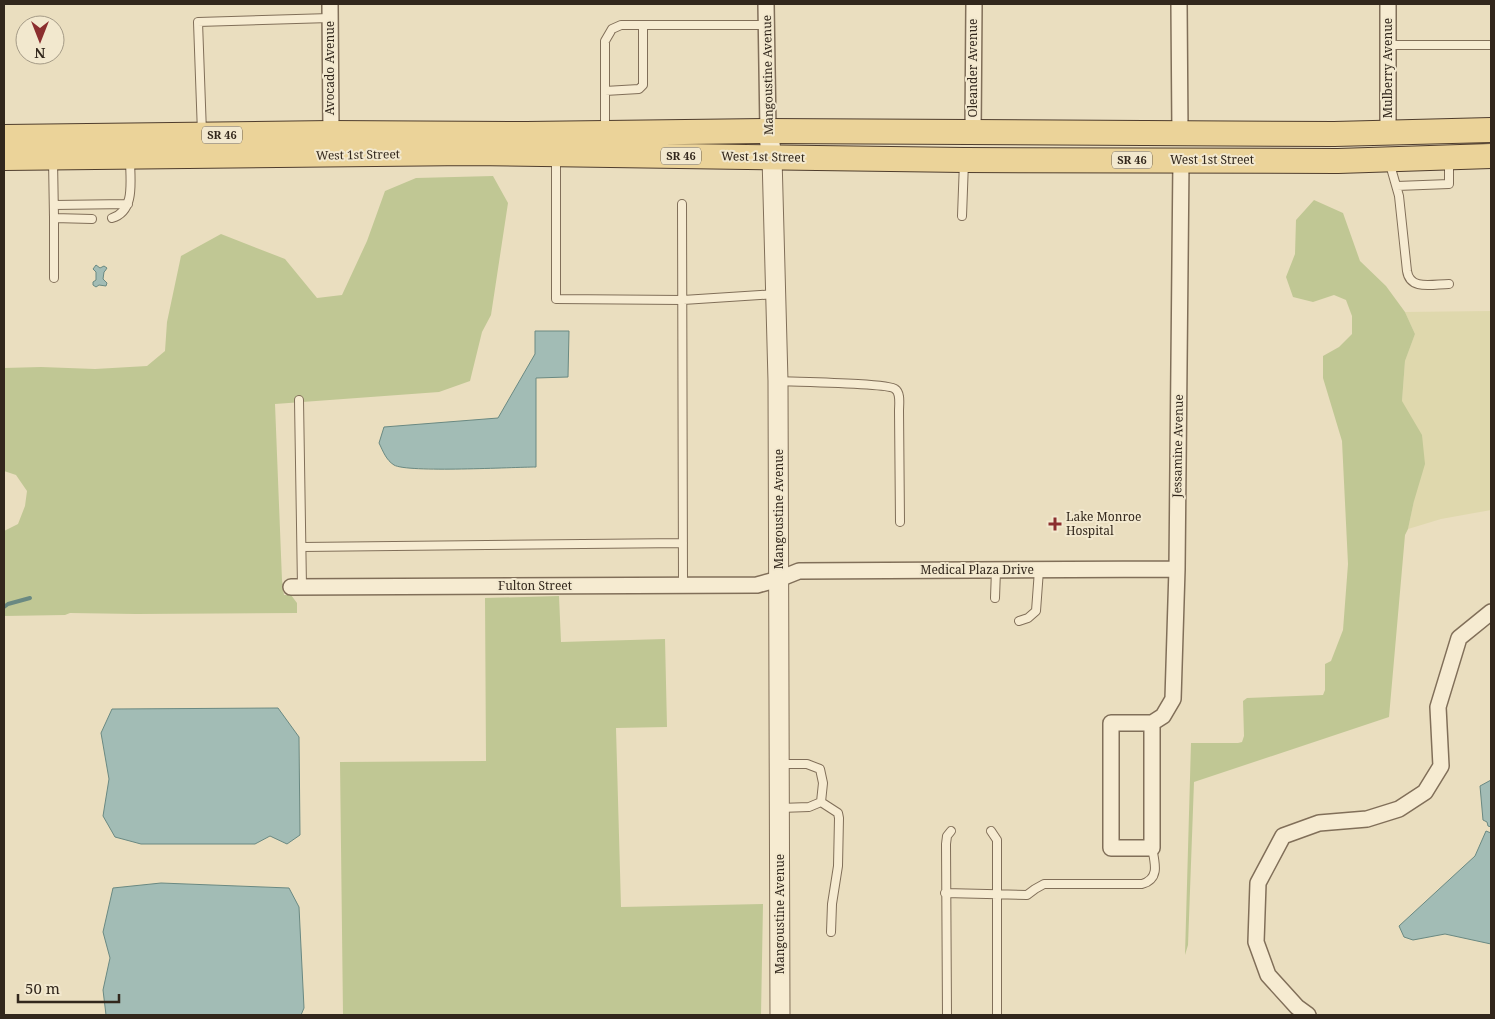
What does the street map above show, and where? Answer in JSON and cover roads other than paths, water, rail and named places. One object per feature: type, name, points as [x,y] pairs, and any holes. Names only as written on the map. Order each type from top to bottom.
[{"type":"main road","name":"West 1st Street","points":[[4,137],[768,131],[1388,133],[1491,130]]},
{"type":"main road","points":[[268,156],[282,146],[309,146],[331,133]]},
{"type":"main road","points":[[1112,160],[1137,149],[1163,147],[1171,143],[1180,133]]},
{"type":"main road","points":[[1181,160],[1207,143],[1257,142],[1282,133]]},
{"type":"main road","name":"West 1st Street","points":[[4,158],[472,153],[964,160],[1388,159],[1491,156]]},
{"type":"street","name":"Mangoustine Avenue","points":[[766,4],[768,131],[772,157],[778,381],[780,1015]]},
{"type":"street","name":"Oleander Avenue","points":[[973,132],[974,4]]},
{"type":"street","points":[[1179,4],[1180,133]]},
{"type":"street","name":"Mulberry Avenue","points":[[1388,4],[1388,133]]},
{"type":"street","name":"Avocado Avenue","points":[[330,11],[331,133]]},
{"type":"street","name":"Jessamine Avenue","points":[[1152,722],[1163,716],[1173,699],[1177,569],[1181,160]]},
{"type":"street","name":"Medical Plaza Drive","points":[[779,580],[799,571],[1177,569]]},
{"type":"street","name":"Fulton Street","points":[[297,587],[757,585],[779,580]]},
{"type":"street","points":[[1308,1015],[1297,1007],[1268,975],[1256,942],[1258,883],[1283,836],[1319,823],[1367,819],[1399,809],[1426,792],[1441,766],[1438,707],[1459,638],[1491,612]]},
{"type":"street","points":[[1111,722],[1152,722],[1152,848],[1111,848],[1111,722]]},
{"type":"lane","points":[[202,135],[198,22],[330,11]]},
{"type":"lane","points":[[605,133],[604,42],[612,29],[620,25],[766,25]]},
{"type":"lane","points":[[605,92],[639,89],[643,85],[643,25]]},
{"type":"lane","points":[[1388,45],[1491,45]]},
{"type":"lane","points":[[556,154],[556,299],[683,300],[776,294]]},
{"type":"lane","points":[[112,218],[120,216],[128,204],[130,196],[130,157]]},
{"type":"lane","points":[[54,158],[54,278]]},
{"type":"lane","points":[[1397,186],[1449,184],[1449,158]]},
{"type":"lane","points":[[1388,159],[1397,186],[1407,271],[1410,281],[1415,284],[1449,284]]},
{"type":"lane","points":[[962,216],[964,160]]},
{"type":"lane","points":[[54,205],[128,204]]},
{"type":"lane","points":[[682,204],[684,585]]},
{"type":"lane","points":[[54,218],[92,219]]},
{"type":"lane","points":[[778,381],[873,385],[896,389],[899,396],[900,411],[900,522]]},
{"type":"lane","points":[[297,587],[302,547],[299,400]]},
{"type":"lane","points":[[302,547],[683,543]]},
{"type":"lane","points":[[996,570],[996,598]]},
{"type":"lane","points":[[1019,621],[1028,618],[1036,611],[1039,570]]},
{"type":"lane","points":[[780,764],[807,764],[820,769],[823,783],[821,802]]},
{"type":"lane","points":[[780,808],[809,808],[821,802]]},
{"type":"lane","points":[[821,802],[838,813],[839,818],[838,866],[832,904],[831,932]]},
{"type":"lane","points":[[946,1015],[946,841],[951,831]]},
{"type":"lane","points":[[991,831],[997,840],[997,1015]]},
{"type":"lane","points":[[946,893],[1027,895],[1044,884],[1142,884],[1148,882],[1154,876],[1152,848]]},
{"type":"water","points":[[96,265],[100,268],[104,266],[107,268],[103,279],[107,283],[106,286],[99,285],[96,287],[93,285],[93,282],[96,280],[96,272],[93,269]]},
{"type":"water","points":[[535,331],[569,331],[568,377],[536,378],[536,467],[419,469],[394,465],[389,461],[379,443],[384,427],[498,418],[535,354]]},
{"type":"water","points":[[278,708],[299,737],[300,835],[287,844],[270,836],[255,844],[141,844],[115,837],[103,816],[109,779],[101,733],[112,709]]},
{"type":"water","points":[[1491,780],[1491,827],[1483,820],[1480,786]]},
{"type":"water","points":[[1486,831],[1491,833],[1491,944],[1445,934],[1413,940],[1404,937],[1399,926],[1475,856]]},
{"type":"water","points":[[161,883],[289,888],[299,907],[304,1008],[301,1015],[106,1015],[103,990],[110,958],[103,932],[113,888]]},
{"type":"waterway","points":[[4,607],[8,604],[30,598]]},
{"type":"place","name":"Lake Monroe Hospital","points":[[1055,524]]}]
